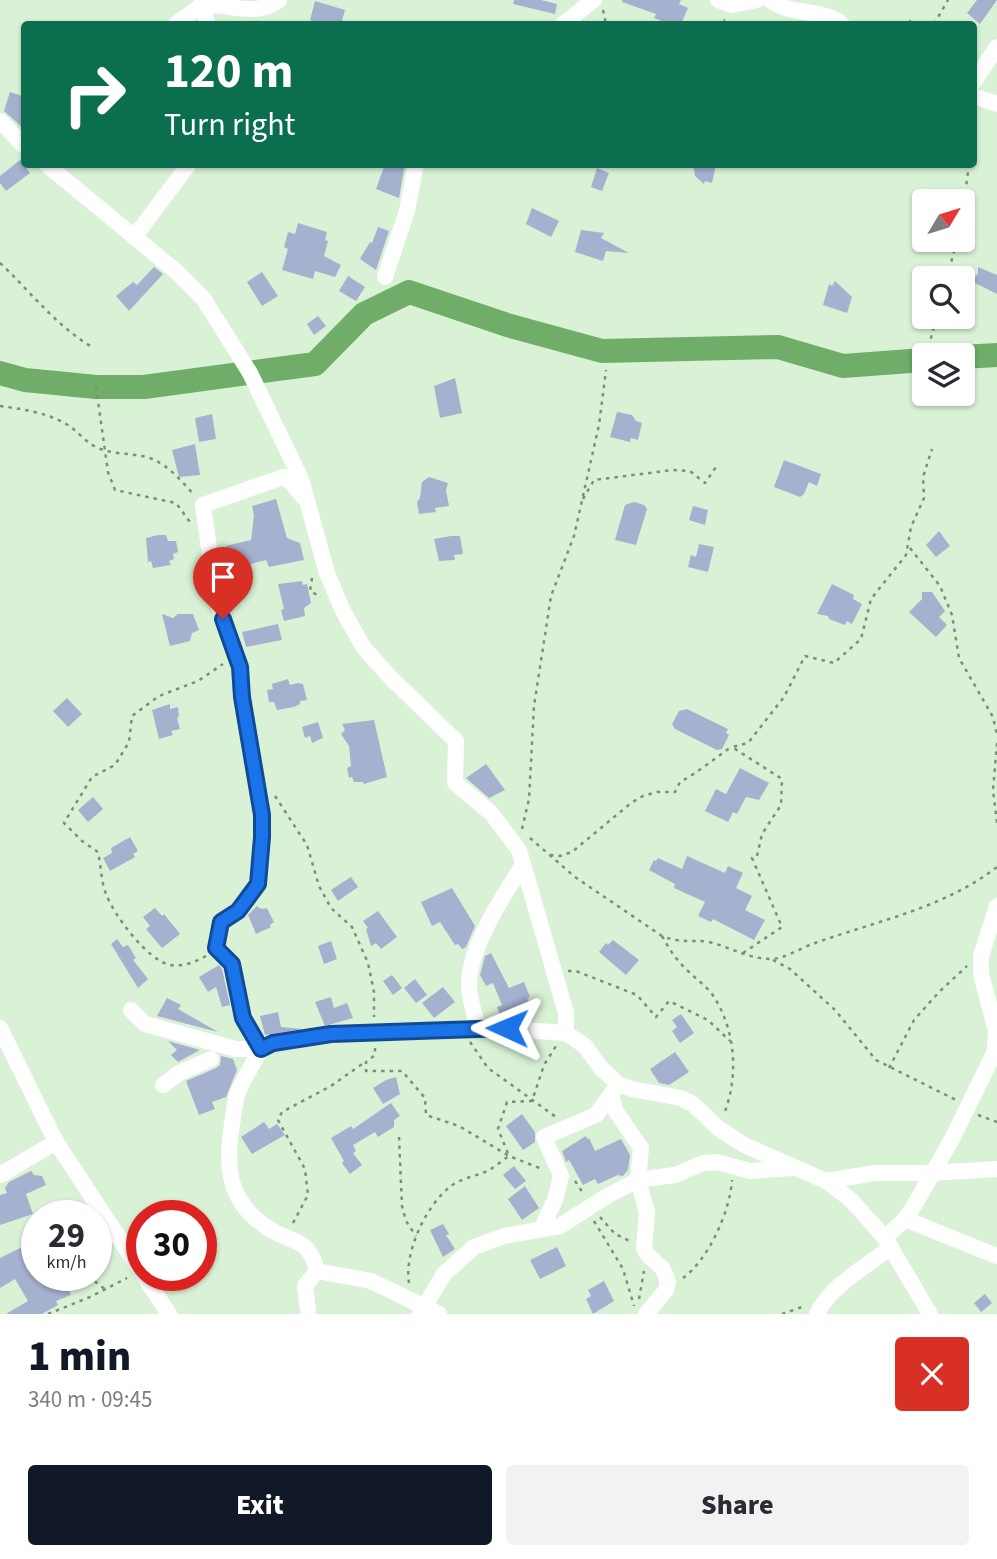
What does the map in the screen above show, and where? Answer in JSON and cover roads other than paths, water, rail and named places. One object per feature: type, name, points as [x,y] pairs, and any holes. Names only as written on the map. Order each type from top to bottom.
[{"type":"street","points":[[180,21],[202,2],[255,10],[268,8],[279,0]]},
{"type":"street","points":[[567,21],[594,0]]},
{"type":"street","points":[[729,2],[757,0]]},
{"type":"street","points":[[770,0],[780,8],[810,12],[838,21]]},
{"type":"street","points":[[202,2],[206,21]]},
{"type":"street","points":[[977,77],[997,47]]},
{"type":"street","points":[[977,97],[997,104]]},
{"type":"street","points":[[0,121],[21,143]]},
{"type":"street","points":[[51,168],[195,289],[223,327],[250,373],[301,479],[311,507],[317,542],[327,573],[342,609],[363,647],[456,741],[454,783],[491,813],[519,850],[566,1013],[566,1033]]},
{"type":"street","points":[[135,236],[186,168]]},
{"type":"street","points":[[385,277],[407,211],[415,168]]},
{"type":"street","points":[[261,1049],[243,1018],[232,964],[216,948],[221,922],[238,911],[258,884],[262,815],[242,697],[240,667],[216,599],[203,505],[283,477],[289,480],[311,507]]},
{"type":"street","points":[[470,1028],[469,982],[472,965],[499,901],[523,865]]},
{"type":"street","points":[[819,1310],[834,1291],[888,1242],[905,1219],[967,1108],[995,1051],[996,1031],[981,974],[981,956],[997,905]]},
{"type":"street","points":[[131,1010],[145,1024],[212,1041],[224,1047],[261,1049],[273,1043],[331,1034],[427,1032],[470,1028],[566,1033],[585,1046],[601,1068],[614,1089],[615,1110],[641,1148],[638,1180],[647,1212],[645,1248],[667,1275],[666,1290],[646,1314]]},
{"type":"street","points":[[0,1028],[56,1142],[126,1249]]},
{"type":"street","points":[[261,1049],[237,1094],[228,1160],[233,1189],[254,1219],[313,1253],[317,1271]]},
{"type":"street","points":[[163,1085],[179,1073],[211,1059]]},
{"type":"street","points":[[614,1089],[632,1089],[681,1098],[693,1104],[718,1128],[744,1145],[826,1181],[851,1200],[888,1242],[930,1314]]},
{"type":"street","points":[[541,1229],[555,1200],[561,1175],[544,1137],[596,1115],[614,1089]]},
{"type":"street","points":[[0,1175],[56,1142]]},
{"type":"street","points":[[419,1306],[444,1274],[474,1247],[504,1236],[560,1226],[638,1180],[675,1175],[703,1163],[716,1162],[750,1171],[796,1167]]},
{"type":"street","points":[[826,1181],[874,1174],[997,1169]]},
{"type":"street","points":[[905,1219],[997,1256]]},
{"type":"street","points":[[317,1271],[371,1281],[439,1314]]},
{"type":"street","points":[[308,1310],[305,1286],[317,1271]]},
{"type":"street","points":[[154,1291],[169,1314]]},
{"type":"waterway","points":[[0,373],[25,380],[96,387],[144,387],[315,364],[364,314],[409,292],[507,325],[602,351],[778,347],[843,366],[912,361]]},
{"type":"waterway","points":[[975,356],[997,355]]}]
